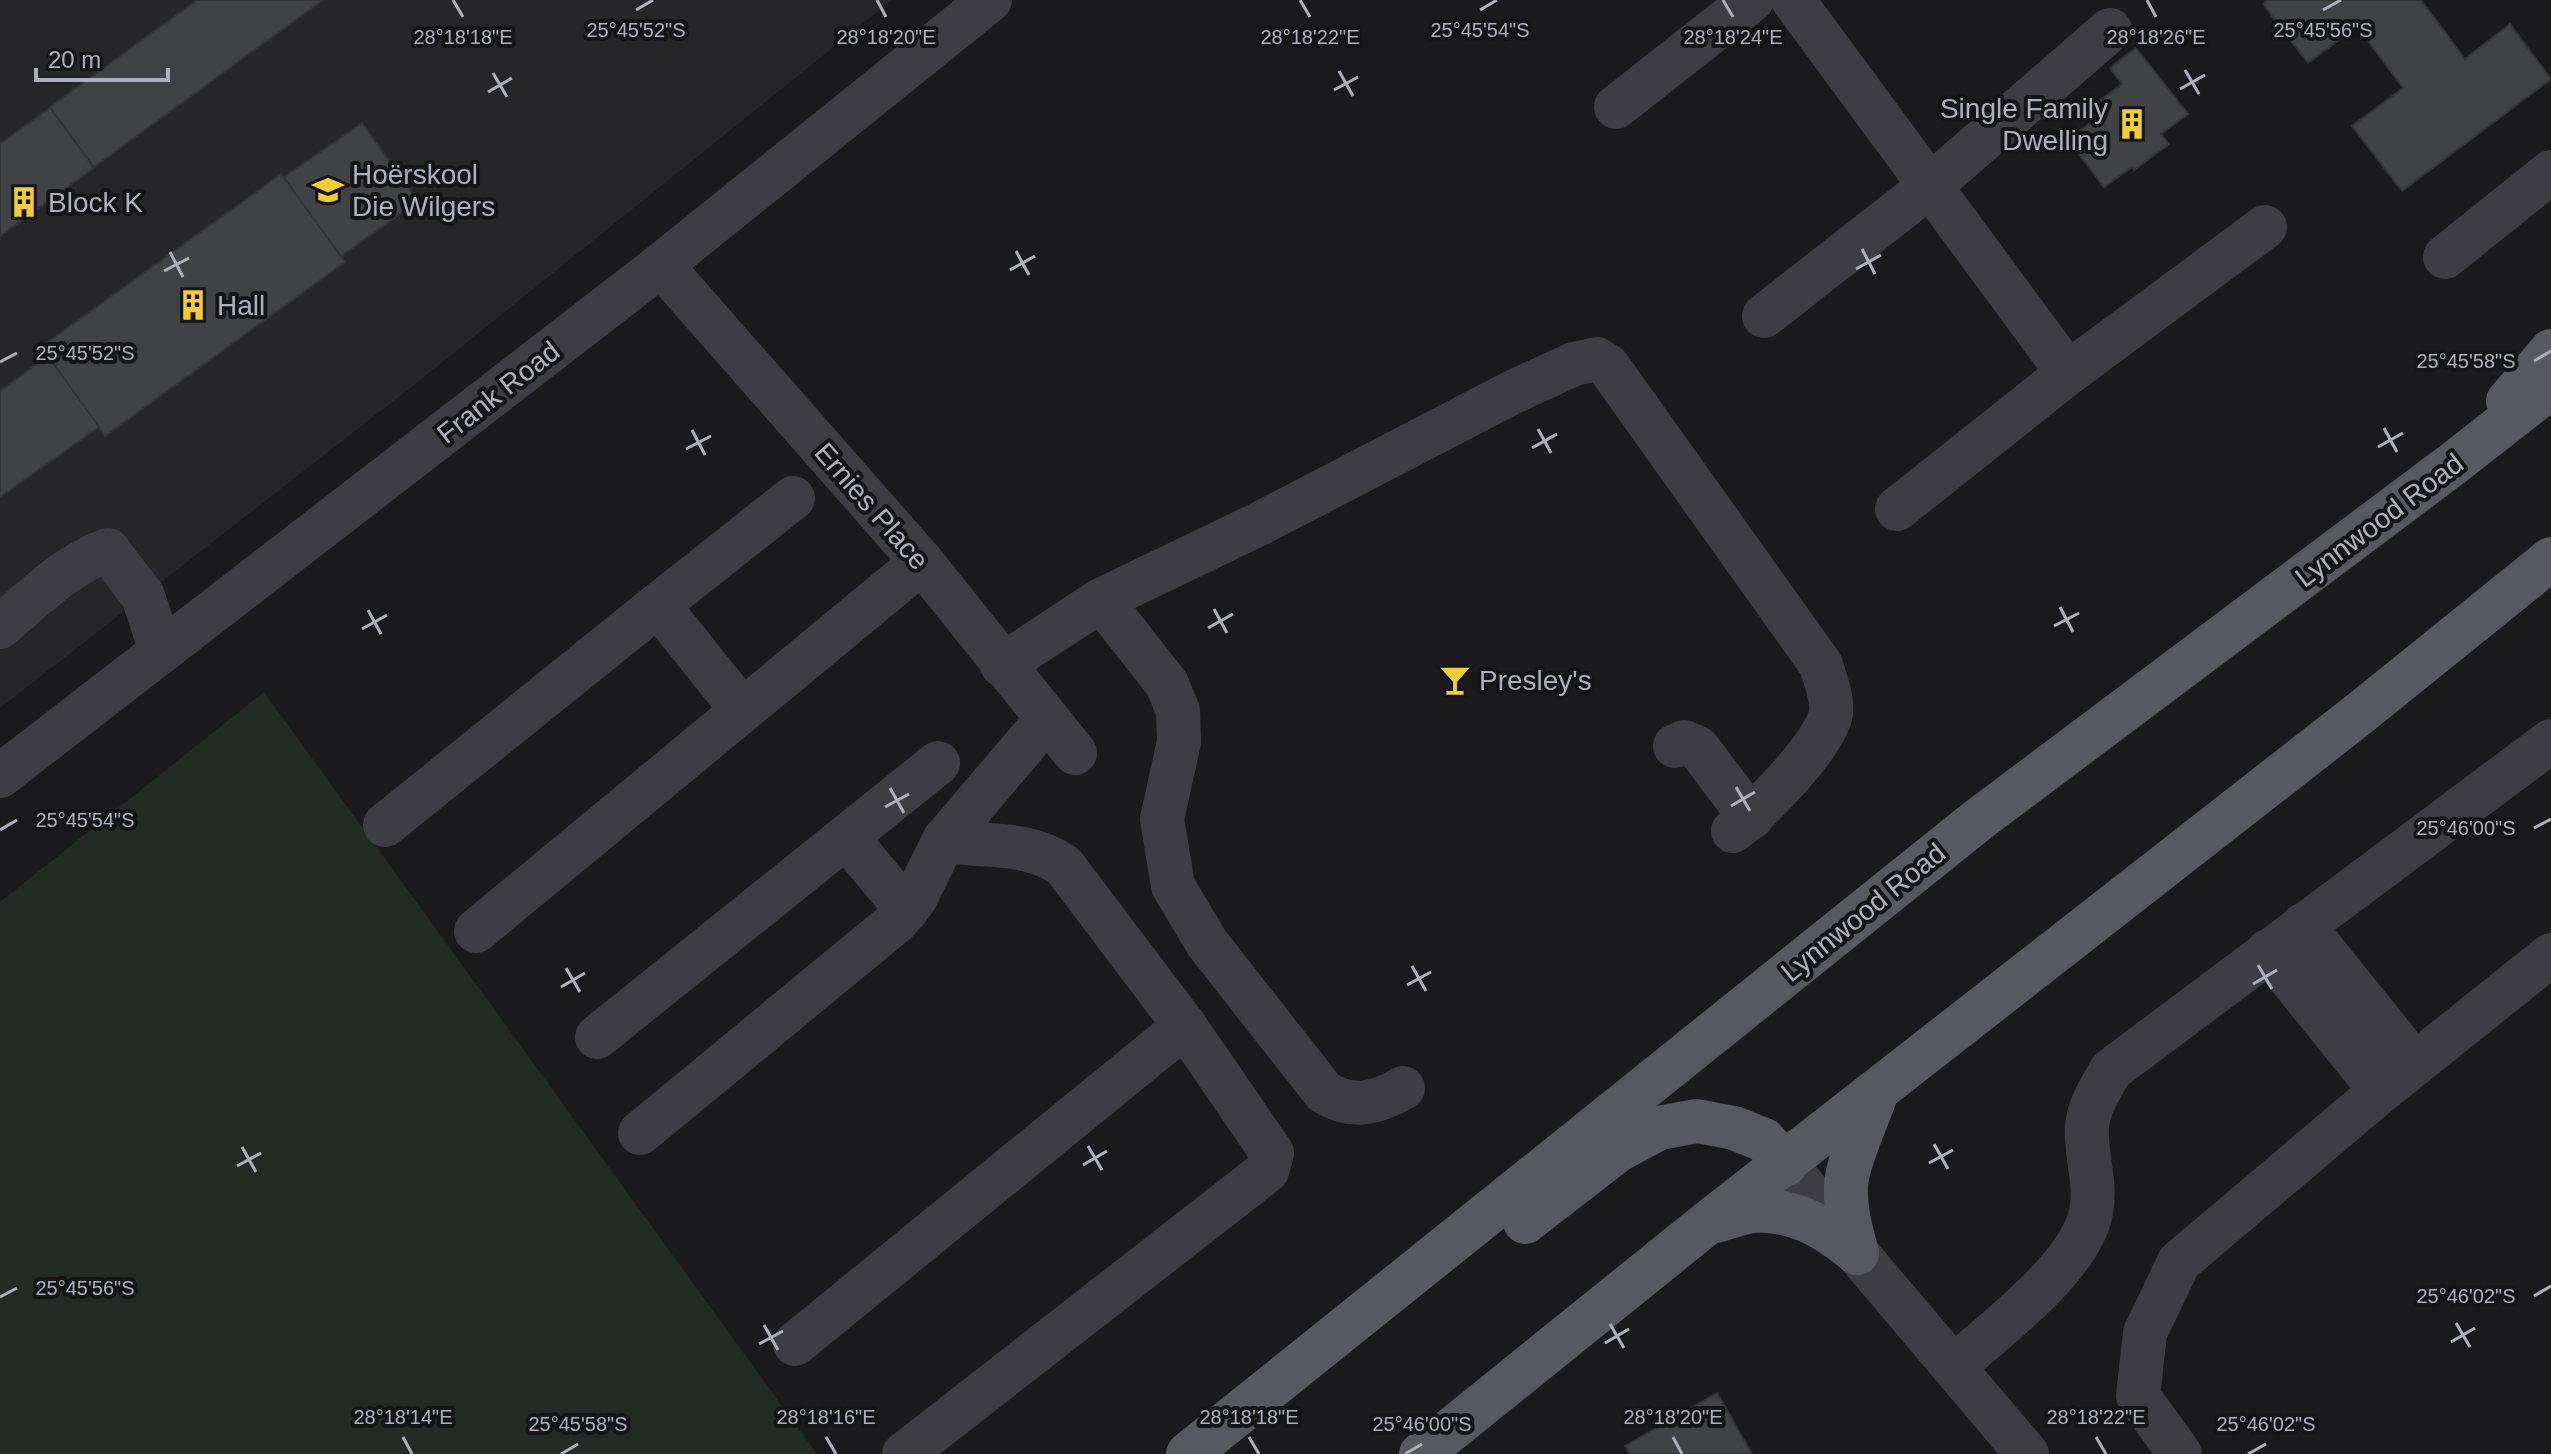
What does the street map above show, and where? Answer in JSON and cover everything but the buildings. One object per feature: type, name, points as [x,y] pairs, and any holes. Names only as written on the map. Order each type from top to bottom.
[{"type":"main road","points":[[2454,463],[2551,351]]},
{"type":"main road","name":"Lynnwood Road","points":[[1197,1448],[1978,820],[2551,387]]},
{"type":"main road","points":[[1421,1454],[1706,1224],[2347,724],[2551,559]]},
{"type":"main road","points":[[1857,1253],[1847,1213],[1846,1183],[1877,1091]]},
{"type":"main road","points":[[1197,1448],[1440,1288],[1618,1150],[1659,1128],[1697,1121],[1734,1128],[1764,1140],[1786,1164]]},
{"type":"main road","points":[[1706,1224],[1751,1211],[1778,1213],[1804,1219],[1828,1230],[1857,1253]]},
{"type":"street","name":"Frank Road","points":[[0,776],[661,265],[990,0]]},
{"type":"street","points":[[1616,107],[1752,0]]},
{"type":"street","points":[[1793,0],[2068,373]]},
{"type":"street","points":[[1764,316],[1930,186],[2110,30]]},
{"type":"street","points":[[2445,257],[2551,172]]},
{"type":"street","points":[[1897,509],[2068,373],[2265,227]]},
{"type":"street","name":"Ernies Place","points":[[661,265],[922,562],[1075,753]]},
{"type":"street","points":[[1002,665],[1101,600],[1259,524],[1513,392],[1574,364],[1597,359],[1608,366],[1821,665],[1830,693],[1831,712],[1824,735],[1742,824],[1698,748],[1684,742],[1675,746]]},
{"type":"street","points":[[385,825],[793,498]]},
{"type":"street","points":[[0,627],[87,558],[108,550],[143,596],[161,651]]},
{"type":"street","points":[[476,931],[922,562]]},
{"type":"street","points":[[1101,600],[1167,684],[1178,711],[1179,742],[1162,819],[1163,831],[1173,886],[1207,943],[1324,1092],[1335,1099],[1365,1104],[1403,1088]]},
{"type":"street","points":[[658,605],[742,710]]},
{"type":"street","points":[[640,1133],[907,910],[944,840],[1047,719]]},
{"type":"street","points":[[1954,1367],[2038,1292],[2086,1233],[2092,1209],[2087,1126],[2092,1102],[2111,1070],[2551,741]]},
{"type":"street","points":[[597,1037],[938,763]]},
{"type":"street","points":[[847,838],[907,910]]},
{"type":"street","points":[[904,1454],[1267,1171],[1272,1153],[1185,1026],[1064,866],[1047,854],[1023,847],[973,845],[944,840]]},
{"type":"street","points":[[2303,925],[2415,1064]]},
{"type":"street","points":[[2268,951],[2381,1091]]},
{"type":"street","points":[[2180,1454],[2138,1396],[2145,1333],[2179,1262],[2381,1091],[2551,955]]},
{"type":"street","points":[[795,1344],[1185,1026]]},
{"type":"street","points":[[1786,1164],[2027,1454]]},
{"type":"shaded area","name":"Hoërskool Die Wilgers","points":[[0,0],[892,0],[419,381],[0,708]]},
{"type":"shaded area","points":[[264,692],[817,1454],[0,1454],[0,902]]},
{"type":"place","name":"Single Family Dwelling","points":[[2132,124]]},
{"type":"place","name":"Hoërskool Die Wilgers","points":[[328,190]]},
{"type":"place","name":"Block K","points":[[24,202]]},
{"type":"place","name":"Hall","points":[[193,305]]},
{"type":"place","name":"Presley's","points":[[1455,680]]}]
